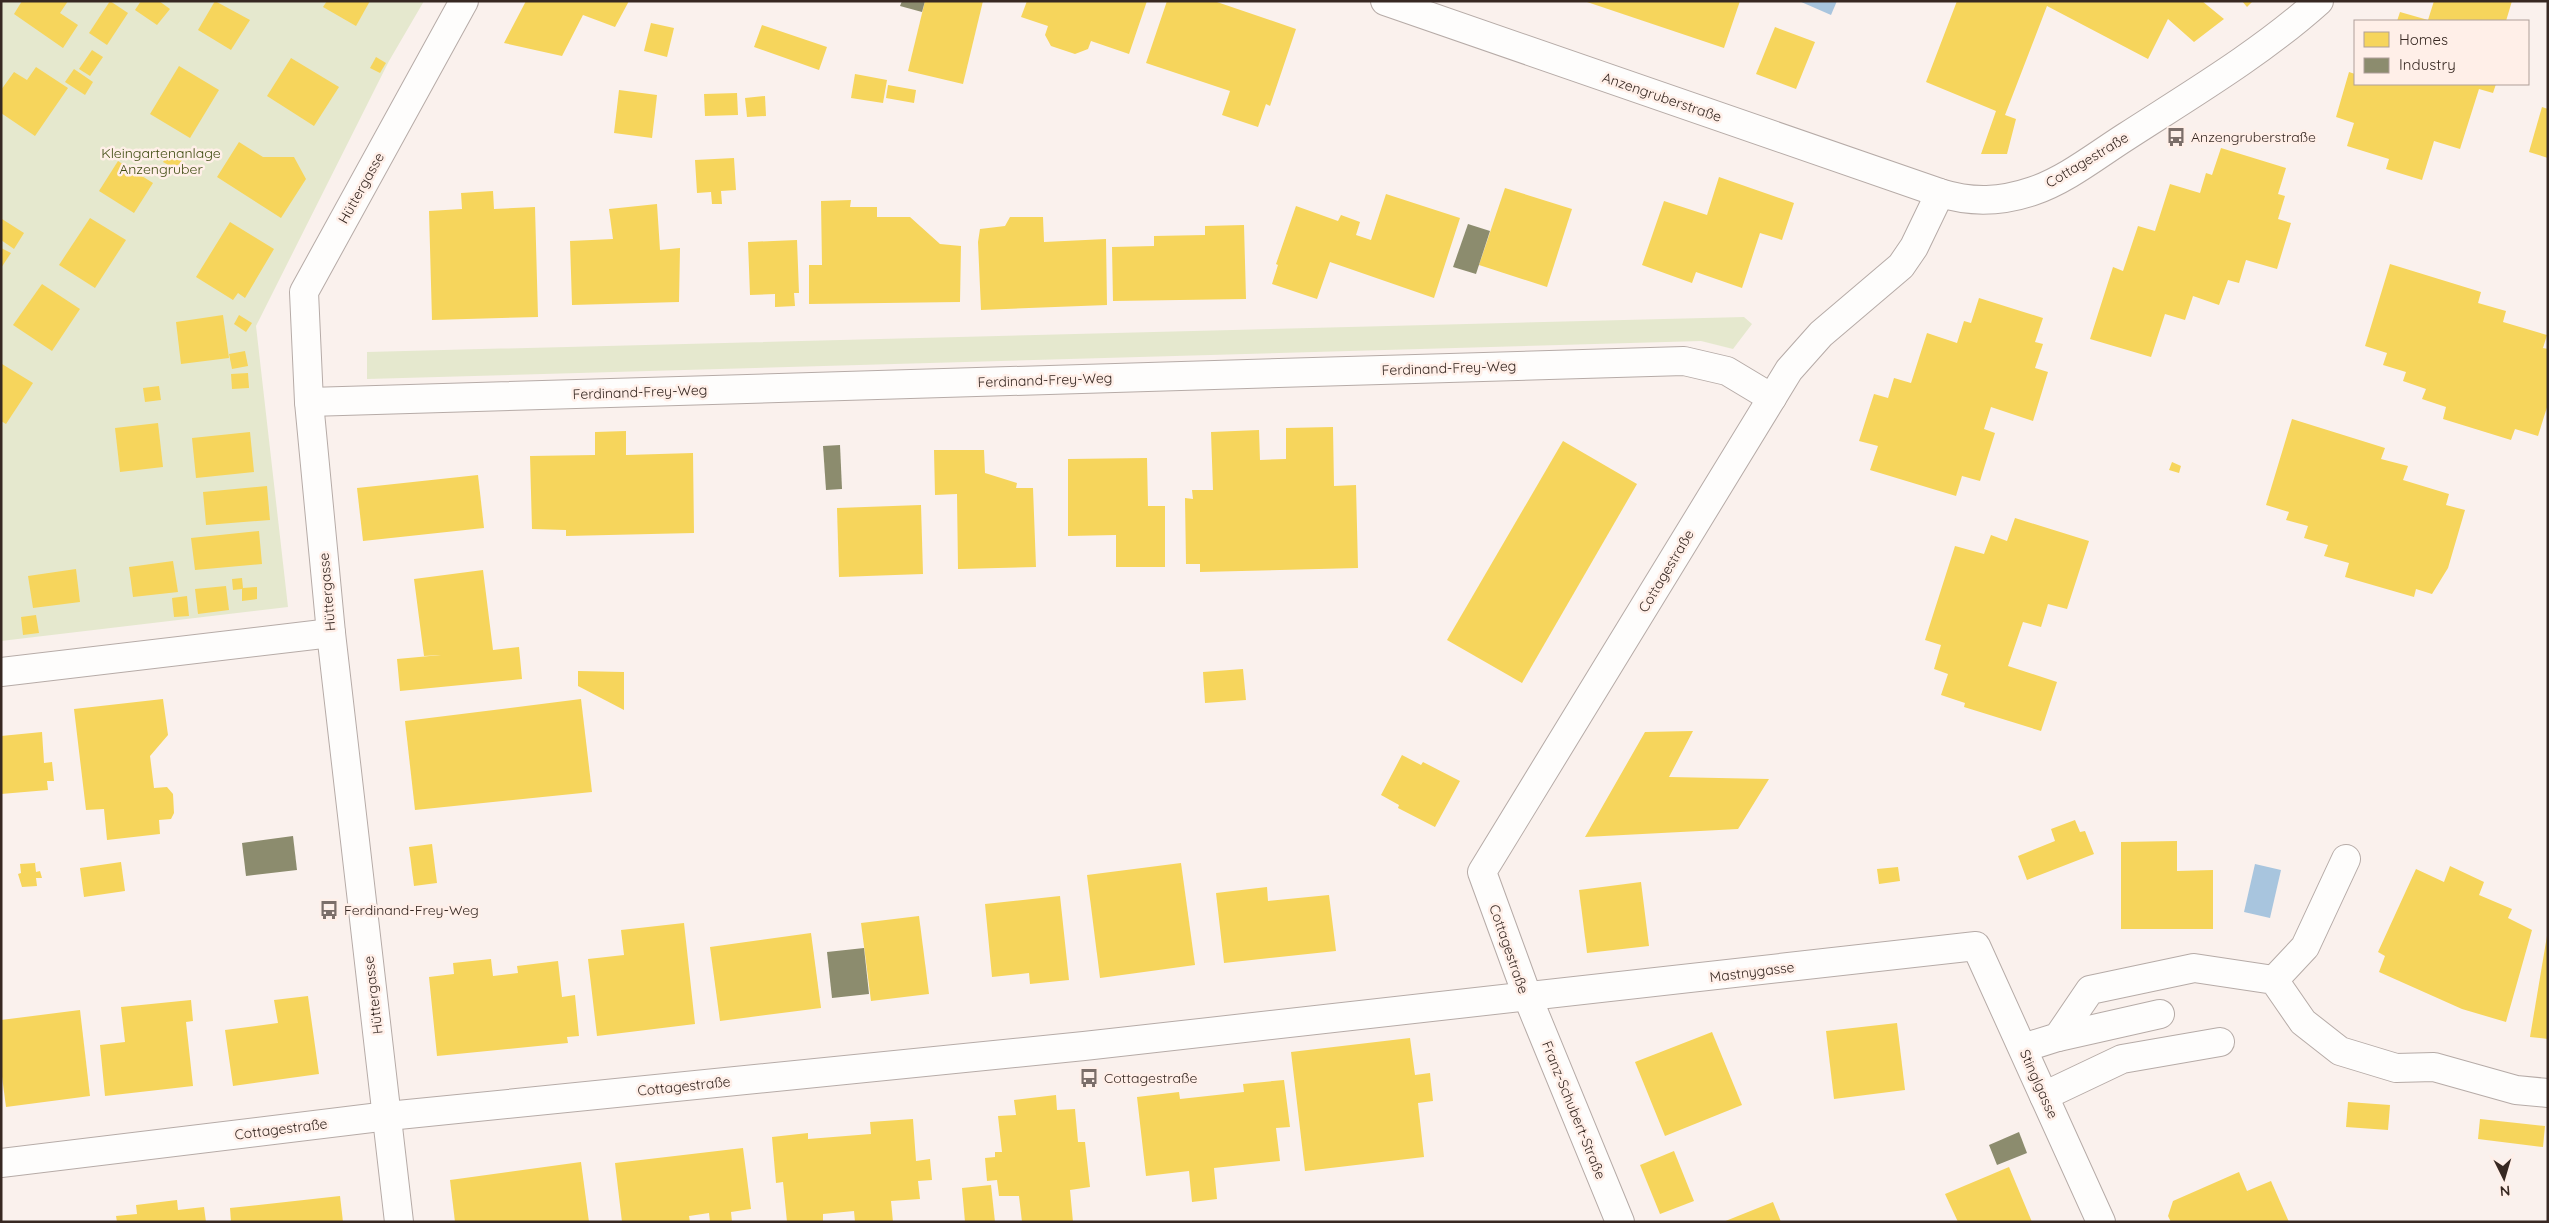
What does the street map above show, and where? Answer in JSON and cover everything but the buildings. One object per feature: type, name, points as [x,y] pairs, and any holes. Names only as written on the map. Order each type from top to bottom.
[{"type":"street","name":"Hüttergasse","points":[[399,1222],[331,633],[309,402],[304,292],[464,1]]},
{"type":"street","name":"Anzengruberstraße","points":[[1385,1],[1940,193]]},
{"type":"street","name":"Cottagestraße","points":[[1,1162],[388,1116],[1084,1046],[1528,998],[1482,872],[1789,370],[1809,346],[1901,266],[1914,247],[1940,193],[1971,200],[1999,200],[2035,191],[2051,183],[2101,153],[2226,71],[2319,1]]},
{"type":"street","name":"Ferdinand-Frey-Weg","points":[[309,402],[1684,361],[1727,371],[1772,398]]},
{"type":"street","points":[[1,672],[331,633]]},
{"type":"street","points":[[2274,980],[2305,946],[2346,859]]},
{"type":"street","name":"Mastnygasse","points":[[1528,998],[1976,946]]},
{"type":"street","name":"Stinglgasse","points":[[1976,946],[2101,1222]]},
{"type":"street","points":[[2058,1037],[2090,990],[2194,968],[2274,980],[2303,1022],[2340,1051],[2396,1068],[2434,1067],[2516,1090],[2548,1093]]},
{"type":"street","name":"Franz-Schubert-Straße","points":[[1528,998],[1620,1222]]},
{"type":"street","points":[[2022,1048],[2058,1037],[2160,1014]]},
{"type":"street","points":[[2044,1096],[2122,1059],[2220,1042]]},
{"type":"green space","name":"Kleingartenanlage Anzengruber","points":[[1,1],[424,1],[389,61],[256,326],[288,607],[1,641]]},
{"type":"green space","points":[[1744,317],[1752,324],[1733,349],[1701,341],[367,379],[367,352]]},
{"type":"water","points":[[1799,1],[1837,1],[1831,15]]},
{"type":"water","points":[[2255,864],[2281,870],[2270,918],[2244,912]]},
{"type":"place","name":"Anzengruberstraße","points":[[2176,137]]},
{"type":"place","name":"Ferdinand-Frey-Weg","points":[[329,910]]},
{"type":"place","name":"Cottagestraße","points":[[1089,1078]]}]
